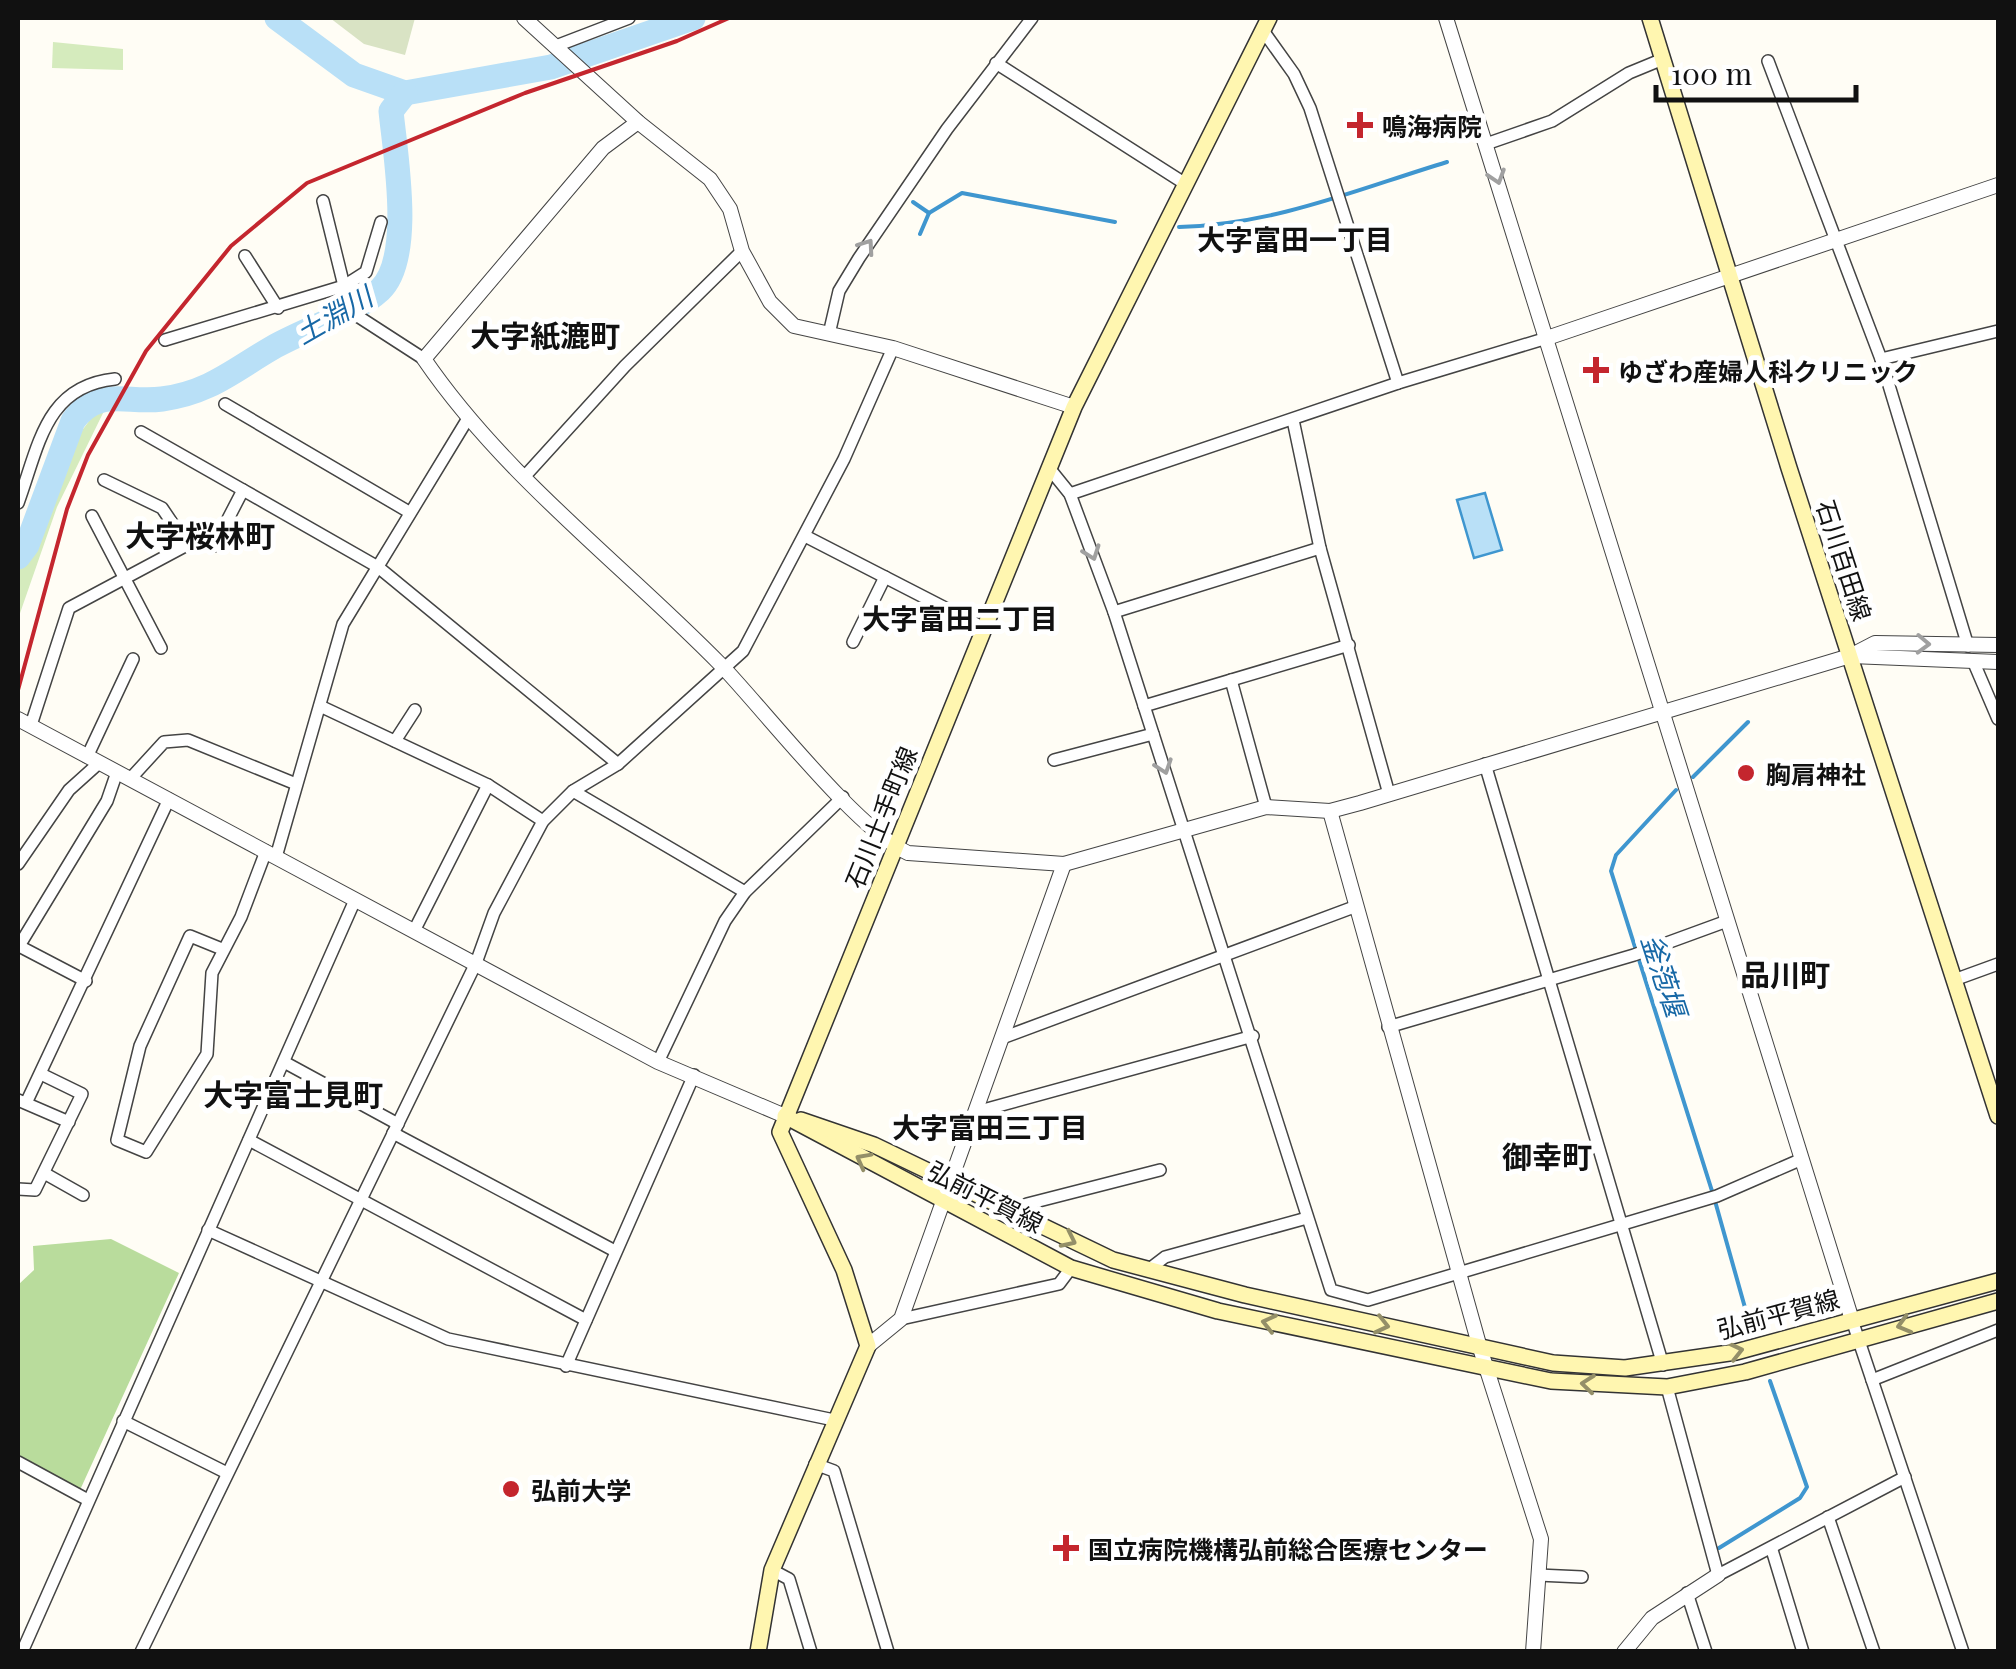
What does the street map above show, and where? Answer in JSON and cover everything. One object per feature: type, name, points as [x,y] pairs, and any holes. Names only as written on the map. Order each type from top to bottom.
[{"type":"main road","name":"石川百田線","points":[[1650,18],[1998,1116]]},
{"type":"main road","name":"石川土手町線","points":[[786,1116],[1074,407],[1184,182],[1267,24]]},
{"type":"main road","name":"弘前平賀線","points":[[786,1116],[828,1126],[1088,1249],[1148,1270],[1553,1363],[1625,1368],[1736,1352],[1998,1282]]},
{"type":"main road","name":"弘前平賀線","points":[[786,1116],[1071,1268],[1218,1311],[1487,1370],[1600,1386],[1668,1388],[1745,1372],[1998,1301]]},
{"type":"main road","points":[[758,1652],[772,1570],[868,1346],[844,1270],[780,1132],[786,1116]]},
{"type":"street","points":[[524,18],[638,122],[710,179],[730,209],[742,251],[770,302],[794,326],[893,348],[1074,407]]},
{"type":"street","points":[[556,46],[628,18]]},
{"type":"street","points":[[829,334],[839,290],[859,258],[1032,18]]},
{"type":"street","points":[[1446,18],[1858,1339],[1963,1652]]},
{"type":"street","points":[[1267,24],[1302,91],[1340,196],[1398,383]]},
{"type":"street","points":[[1486,144],[1552,121],[1629,74],[1663,59]]},
{"type":"street","points":[[1768,61],[1882,360],[1968,646]]},
{"type":"street","points":[[996,63],[1184,182]]},
{"type":"street","points":[[424,359],[603,148],[638,122]]},
{"type":"street","points":[[1070,494],[1398,383],[1731,279],[1998,185]]},
{"type":"street","points":[[323,201],[344,288],[358,314],[424,359],[467,420],[724,669],[894,847],[908,853],[1064,864],[1266,807],[1330,811],[1850,656],[1876,642],[1998,645]]},
{"type":"street","points":[[165,340],[344,288],[366,272],[381,222]]},
{"type":"street","points":[[525,476],[625,366],[742,251]]},
{"type":"street","points":[[245,256],[278,308]]},
{"type":"street","points":[[1882,360],[1998,332]]},
{"type":"street","points":[[141,1652],[476,963],[494,913],[543,821],[573,791],[618,764],[743,651],[805,536],[893,348]]},
{"type":"street","points":[[18,503],[48,421],[67,395],[86,382],[115,379]]},
{"type":"street","points":[[226,404],[408,512]]},
{"type":"street","points":[[222,949],[190,936],[140,1046],[117,1140],[146,1152],[208,1054],[212,973],[272,854],[344,624],[408,512],[467,420]]},
{"type":"street","points":[[1293,420],[1320,548],[1389,794]]},
{"type":"street","points":[[141,432],[378,567],[618,764]]},
{"type":"street","points":[[1049,468],[1070,494],[1114,612],[1253,1036],[1331,1290],[1368,1300],[1717,1196],[1802,1160]]},
{"type":"street","points":[[104,480],[162,508],[187,544]]},
{"type":"street","points":[[242,490],[214,546],[187,544],[69,608],[24,722],[658,1062],[786,1116]]},
{"type":"street","points":[[92,516],[161,648]]},
{"type":"street","points":[[805,536],[984,628]]},
{"type":"street","points":[[1114,612],[1320,548]]},
{"type":"street","points":[[853,642],[885,577]]},
{"type":"street","points":[[1144,706],[1348,645]]},
{"type":"street","points":[[1850,656],[1998,662]]},
{"type":"street","points":[[18,864],[93,760],[134,659]]},
{"type":"street","points":[[1974,663],[1998,719]]},
{"type":"street","points":[[1230,680],[1266,807]]},
{"type":"street","points":[[320,706],[488,784],[543,821]]},
{"type":"street","points":[[396,741],[415,710]]},
{"type":"street","points":[[1054,760],[1153,734]]},
{"type":"street","points":[[86,981],[18,948],[124,775],[164,742],[188,740],[296,784]]},
{"type":"street","points":[[1485,764],[1663,1364]]},
{"type":"street","points":[[414,931],[488,784]]},
{"type":"street","points":[[573,791],[744,892]]},
{"type":"street","points":[[658,1062],[724,921],[744,892],[843,796]]},
{"type":"street","points":[[69,1122],[22,1100],[41,1074],[169,799]]},
{"type":"street","points":[[1330,811],[1480,1348],[1541,1539],[1533,1652]]},
{"type":"street","points":[[901,1319],[1064,864]]},
{"type":"street","points":[[22,1652],[355,900]]},
{"type":"street","points":[[1002,1038],[1354,907]]},
{"type":"street","points":[[1388,1027],[1636,955],[1727,921]]},
{"type":"street","points":[[1954,980],[1998,964]]},
{"type":"street","points":[[976,1112],[1253,1036]]},
{"type":"street","points":[[284,1062],[615,1250]]},
{"type":"street","points":[[18,1188],[35,1190],[82,1094],[41,1074]]},
{"type":"street","points":[[566,1366],[694,1075]]},
{"type":"street","points":[[249,1140],[586,1320]]},
{"type":"street","points":[[1017,1214],[1027,1204],[1160,1170]]},
{"type":"street","points":[[44,1173],[83,1195]]},
{"type":"street","points":[[1148,1270],[1164,1256],[1307,1218]]},
{"type":"street","points":[[208,1230],[448,1339],[834,1420]]},
{"type":"street","points":[[868,1346],[901,1319],[1060,1284],[1071,1268]]},
{"type":"street","points":[[1872,1380],[1998,1330]]},
{"type":"street","points":[[1668,1388],[1718,1575]]},
{"type":"street","points":[[123,1421],[227,1473]]},
{"type":"street","points":[[18,1462],[88,1500]]},
{"type":"street","points":[[815,1464],[834,1472],[888,1652]]},
{"type":"street","points":[[1624,1652],[1652,1618],[1687,1592],[1904,1477]]},
{"type":"street","points":[[1828,1518],[1874,1652]]},
{"type":"street","points":[[1772,1550],[1803,1652]]},
{"type":"street","points":[[772,1570],[789,1578],[811,1652]]},
{"type":"street","points":[[1538,1576],[1582,1577]]},
{"type":"street","points":[[1687,1592],[1706,1652]]},
{"type":"green space","points":[[330,18],[415,18],[405,55],[364,44]]},
{"type":"green space","points":[[53,42],[123,49],[123,70],[52,68]]},
{"type":"green space","points":[[98,409],[105,409],[57,507],[18,619],[18,568],[78,436]]},
{"type":"green space","points":[[111,1239],[179,1273],[80,1490],[18,1456],[18,1285],[34,1270],[33,1246]]},
{"type":"water","points":[[1485,493],[1502,550],[1474,558],[1457,500]]},
{"type":"waterway","name":"土淵川","points":[[277,18],[354,75],[405,93],[551,67],[693,18]]},
{"type":"waterway","name":"土淵川","points":[[18,557],[27,545],[73,421],[83,410],[103,400],[162,399],[194,392],[284,341],[357,307],[380,290],[397,254],[400,204],[391,111],[405,93]]},
{"type":"waterway","points":[[1179,227],[1249,220],[1283,212],[1447,162]]},
{"type":"waterway","points":[[920,234],[929,213],[962,193],[1115,222]]},
{"type":"waterway","points":[[913,202],[929,213]]},
{"type":"waterway","name":"釜萢堰","points":[[1693,777],[1748,722]]},
{"type":"waterway","name":"釜萢堰","points":[[1676,790],[1616,855],[1611,871],[1712,1191]]},
{"type":"waterway","name":"釜萢堰","points":[[1715,1201],[1751,1329]]},
{"type":"waterway","name":"釜萢堰","points":[[1719,1548],[1800,1498],[1807,1487],[1770,1381]]},
{"type":"railway","points":[[18,690],[67,509],[88,455],[146,351],[231,246],[307,183],[525,93],[677,41],[729,18]]},
{"type":"place","name":"鳴海病院","points":[[1360,125]]},
{"type":"place","name":"ゆざわ産婦人科クリニック","points":[[1596,370]]},
{"type":"place","name":"胸肩神社","points":[[1746,773]]},
{"type":"place","name":"弘前大学","points":[[511,1489]]},
{"type":"place","name":"国立病院機構弘前総合医療センター","points":[[1066,1548]]},
{"type":"district","name":"大字富田一丁目","points":[[1295,238]]},
{"type":"district","name":"大字紙漉町","points":[[545,335]]},
{"type":"district","name":"大字桜林町","points":[[200,535]]},
{"type":"district","name":"大字富田二丁目","points":[[960,617]]},
{"type":"district","name":"品川町","points":[[1785,974]]},
{"type":"district","name":"大字富士見町","points":[[293,1094]]},
{"type":"district","name":"大字富田三丁目","points":[[990,1126]]},
{"type":"district","name":"御幸町","points":[[1547,1156]]}]
